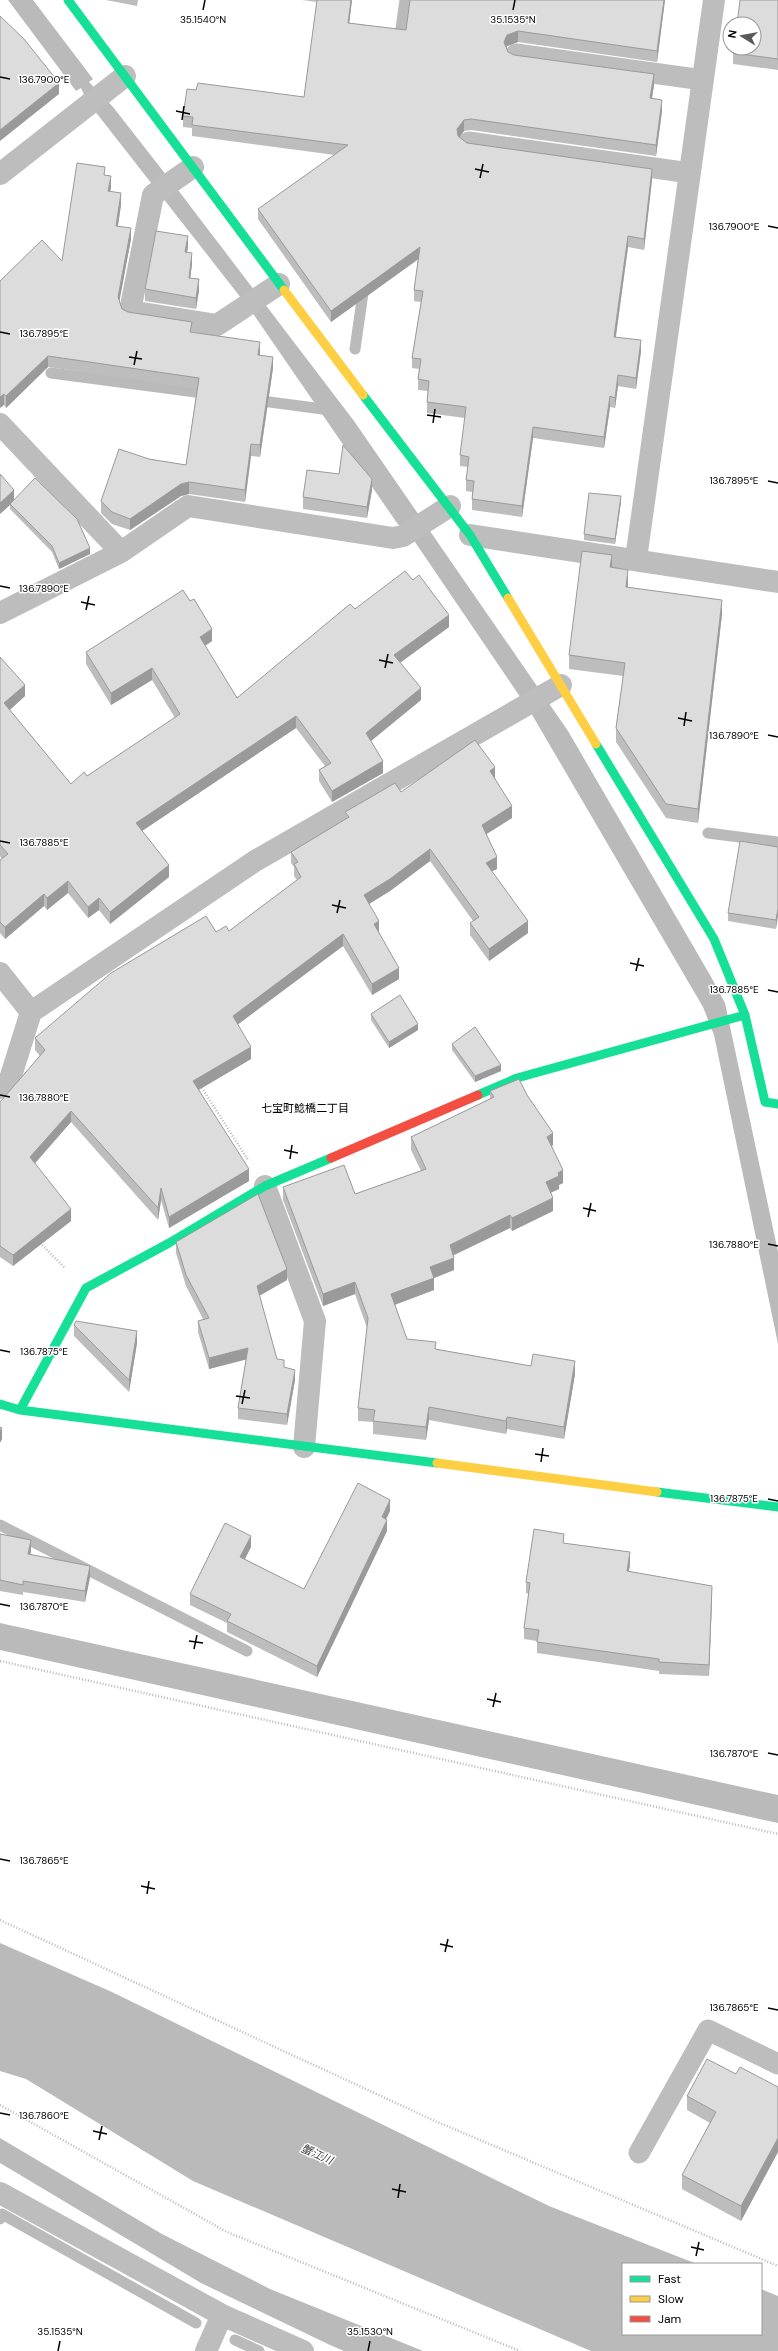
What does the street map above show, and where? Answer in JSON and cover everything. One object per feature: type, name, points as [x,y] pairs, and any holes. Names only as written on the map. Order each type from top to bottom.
[{"type":"street","points":[[636,559],[714,0]]},
{"type":"street","points":[[69,1],[120,81],[271,290],[450,506],[470,535],[554,689],[714,939],[745,1014],[765,1102],[778,1104]]},
{"type":"street","points":[[0,174],[87,105],[120,81]]},
{"type":"street","points":[[185,172],[153,195],[130,311],[217,325],[235,315],[271,290]]},
{"type":"street","points":[[0,424],[121,552]]},
{"type":"street","points":[[0,613],[121,552],[188,506],[393,538],[403,536],[429,521],[450,506]]},
{"type":"street","points":[[470,535],[636,559],[778,582]]},
{"type":"street","points":[[0,1088],[10,1079],[31,1012],[254,861],[554,689]]},
{"type":"street","points":[[0,973],[31,1012]]},
{"type":"street","points":[[20,1410],[86,1288],[169,1243],[265,1186],[517,1078],[704,1027],[745,1014]]},
{"type":"street","points":[[265,1186],[315,1321],[304,1447]]},
{"type":"street","points":[[0,1404],[20,1410],[778,1507]]},
{"type":"street","points":[[0,2194],[222,2315],[303,2351]]},
{"type":"street","points":[[206,2351],[222,2315]]},
{"type":"lane","points":[[516,54],[703,80]]},
{"type":"lane","points":[[469,142],[690,173]]},
{"type":"lane","points":[[639,2153],[708,2030],[778,2064]]},
{"type":"path","points":[[198,1081],[265,1186]]},
{"type":"path","points":[[38,1240],[86,1288]]},
{"type":"path","points":[[0,1661],[778,1834]]},
{"type":"path","points":[[0,1920],[435,2121],[778,2266]]},
{"type":"path","points":[[0,2105],[227,2232],[520,2351]]},
{"type":"water","points":[[8,0],[33,0],[93,79],[89,82],[113,107],[354,421],[568,731],[710,975],[725,1003],[778,1252],[778,1344],[714,1035],[703,1007],[531,713],[415,542],[397,523],[252,312],[87,101],[81,88],[76,91]]},
{"type":"water","points":[[0,1623],[778,1795],[778,1823],[0,1650]]},
{"type":"water","name":"蟹江川","points":[[0,1943],[112,1992],[549,2206],[694,2263],[622,2263],[622,2335],[762,2335],[762,2289],[778,2296],[778,2351],[591,2351],[193,2181],[26,2079],[0,2071]]},
{"type":"water","points":[[0,2138],[162,2234],[270,2289],[423,2351],[344,2351],[201,2283],[0,2163]]},
{"type":"building","points":[[317,0],[351,0],[348,23],[406,30],[410,0],[664,0],[657,51],[518,31],[507,35],[504,42],[508,52],[514,55],[654,74],[650,98],[662,100],[656,145],[471,119],[464,120],[457,129],[458,136],[467,143],[652,169],[644,239],[628,236],[614,337],[641,340],[636,378],[618,375],[615,398],[610,396],[604,437],[533,427],[522,506],[472,499],[474,481],[466,480],[469,457],[460,455],[466,407],[427,402],[429,381],[418,379],[421,359],[412,358],[423,291],[414,290],[420,247],[331,311],[258,209],[348,145],[192,125],[193,117],[183,116],[187,89],[196,90],[198,83],[304,97]]},
{"type":"building","points":[[740,0],[778,0],[778,59],[756,56],[762,56],[762,16],[738,16]]},
{"type":"building","points":[[0,16],[24,39],[59,83],[0,130]]},
{"type":"building","points":[[77,163],[105,167],[104,175],[111,176],[108,191],[121,193],[116,226],[131,228],[118,297],[122,309],[128,312],[192,322],[190,332],[260,342],[258,355],[273,357],[260,445],[251,444],[245,490],[189,482],[181,484],[130,519],[112,512],[101,501],[119,449],[149,459],[186,465],[199,378],[48,356],[6,396],[4,394],[0,397],[0,281],[42,240],[62,261]]},
{"type":"building","points":[[156,231],[188,236],[185,252],[192,253],[189,278],[199,279],[196,298],[145,289]]},
{"type":"building","points":[[343,445],[372,479],[367,507],[303,497],[307,470],[339,474]]},
{"type":"building","points":[[0,474],[14,490],[0,503]]},
{"type":"building","points":[[35,478],[77,519],[90,548],[59,563],[52,546],[10,504]]},
{"type":"building","points":[[589,493],[621,496],[615,539],[584,534]]},
{"type":"building","points":[[582,551],[612,555],[610,567],[628,570],[626,587],[722,600],[698,809],[666,804],[616,728],[625,663],[569,655]]},
{"type":"building","points":[[405,571],[413,580],[419,575],[449,615],[394,655],[421,688],[366,733],[383,761],[332,791],[319,770],[331,763],[296,716],[136,823],[169,865],[110,912],[99,898],[88,907],[68,881],[47,898],[44,894],[5,927],[0,922],[0,860],[8,854],[0,845],[0,657],[25,685],[4,703],[71,784],[84,772],[87,776],[180,714],[152,668],[111,693],[86,652],[183,590],[190,601],[194,599],[212,629],[200,637],[237,698],[350,604],[355,609]]},
{"type":"building","points":[[475,740],[495,767],[490,771],[512,806],[482,825],[497,857],[486,863],[528,921],[489,949],[470,923],[479,917],[430,849],[390,879],[364,895],[379,921],[374,924],[399,968],[372,984],[343,934],[233,1016],[251,1047],[193,1081],[249,1169],[169,1217],[161,1188],[158,1208],[71,1111],[30,1157],[71,1209],[13,1255],[0,1246],[0,1102],[45,1050],[35,1038],[111,973],[206,916],[216,932],[226,926],[229,931],[301,877],[294,864],[298,862],[291,852],[349,817],[345,812],[395,783],[401,792]]},
{"type":"building","points":[[740,841],[778,847],[778,908],[776,920],[728,913]]},
{"type":"building","points":[[400,995],[418,1024],[389,1042],[371,1014]]},
{"type":"building","points":[[475,1027],[501,1065],[475,1076],[452,1044]]},
{"type":"building","points":[[519,1079],[527,1095],[553,1133],[547,1137],[563,1170],[558,1173],[559,1176],[546,1182],[553,1198],[512,1218],[510,1215],[450,1245],[454,1258],[430,1267],[434,1278],[391,1294],[407,1339],[436,1342],[435,1349],[531,1366],[533,1354],[575,1361],[564,1427],[507,1417],[506,1421],[429,1407],[426,1427],[373,1421],[375,1410],[358,1408],[368,1318],[355,1282],[323,1294],[283,1187],[344,1165],[355,1194],[426,1169],[411,1137],[494,1097],[490,1091]]},
{"type":"building","points":[[258,1194],[287,1269],[257,1286],[277,1359],[284,1360],[284,1367],[295,1370],[287,1414],[238,1408],[248,1348],[209,1358],[198,1321],[209,1318],[186,1275],[176,1242]]},
{"type":"building","points":[[76,1321],[137,1331],[129,1380],[74,1325]]},
{"type":"building","points":[[358,1483],[390,1500],[382,1517],[387,1520],[317,1666],[227,1621],[231,1614],[190,1594],[225,1523],[251,1536],[240,1557],[304,1589]]},
{"type":"building","points":[[534,1529],[564,1534],[563,1543],[630,1552],[627,1571],[712,1586],[709,1665],[659,1662],[659,1659],[537,1642],[539,1630],[524,1628],[530,1583],[526,1582]]},
{"type":"building","points":[[0,1534],[31,1540],[28,1554],[90,1566],[85,1591],[23,1581],[23,1585],[0,1580]]},
{"type":"building","points":[[707,2059],[736,2074],[740,2067],[778,2087],[778,2138],[741,2206],[682,2175],[716,2112],[687,2096]]},
{"type":"waterway","points":[[399,43],[405,0]]},
{"type":"waterway","points":[[355,349],[364,286]]},
{"type":"waterway","points":[[51,373],[211,394]]},
{"type":"waterway","points":[[254,400],[330,410]]},
{"type":"waterway","points":[[708,833],[778,842]]},
{"type":"waterway","points":[[0,1525],[247,1651]]},
{"type":"waterway","points":[[0,2219],[2,2214],[196,2323]]},
{"type":"waterway","points":[[235,2340],[259,2351]]},
{"type":"traffic: fast","points":[[68,0],[284,290]]},
{"type":"traffic: fast","points":[[363,395],[470,535],[508,598]]},
{"type":"traffic: fast","points":[[596,744],[714,939],[745,1015],[765,1102],[778,1104]]},
{"type":"traffic: fast","points":[[478,1095],[517,1078],[745,1015]]},
{"type":"traffic: fast","points":[[20,1410],[86,1288],[169,1243],[265,1186],[331,1158]]},
{"type":"traffic: fast","points":[[0,1404],[20,1410],[437,1463]]},
{"type":"traffic: fast","points":[[657,1492],[778,1507]]},
{"type":"traffic: slow","points":[[284,290],[363,395]]},
{"type":"traffic: slow","points":[[508,598],[596,744]]},
{"type":"traffic: slow","points":[[437,1463],[657,1492]]},
{"type":"traffic: jam","points":[[331,1158],[478,1095]]},
{"type":"district","name":"七宝町鯰橋二丁目","points":[[305,1108]]}]
